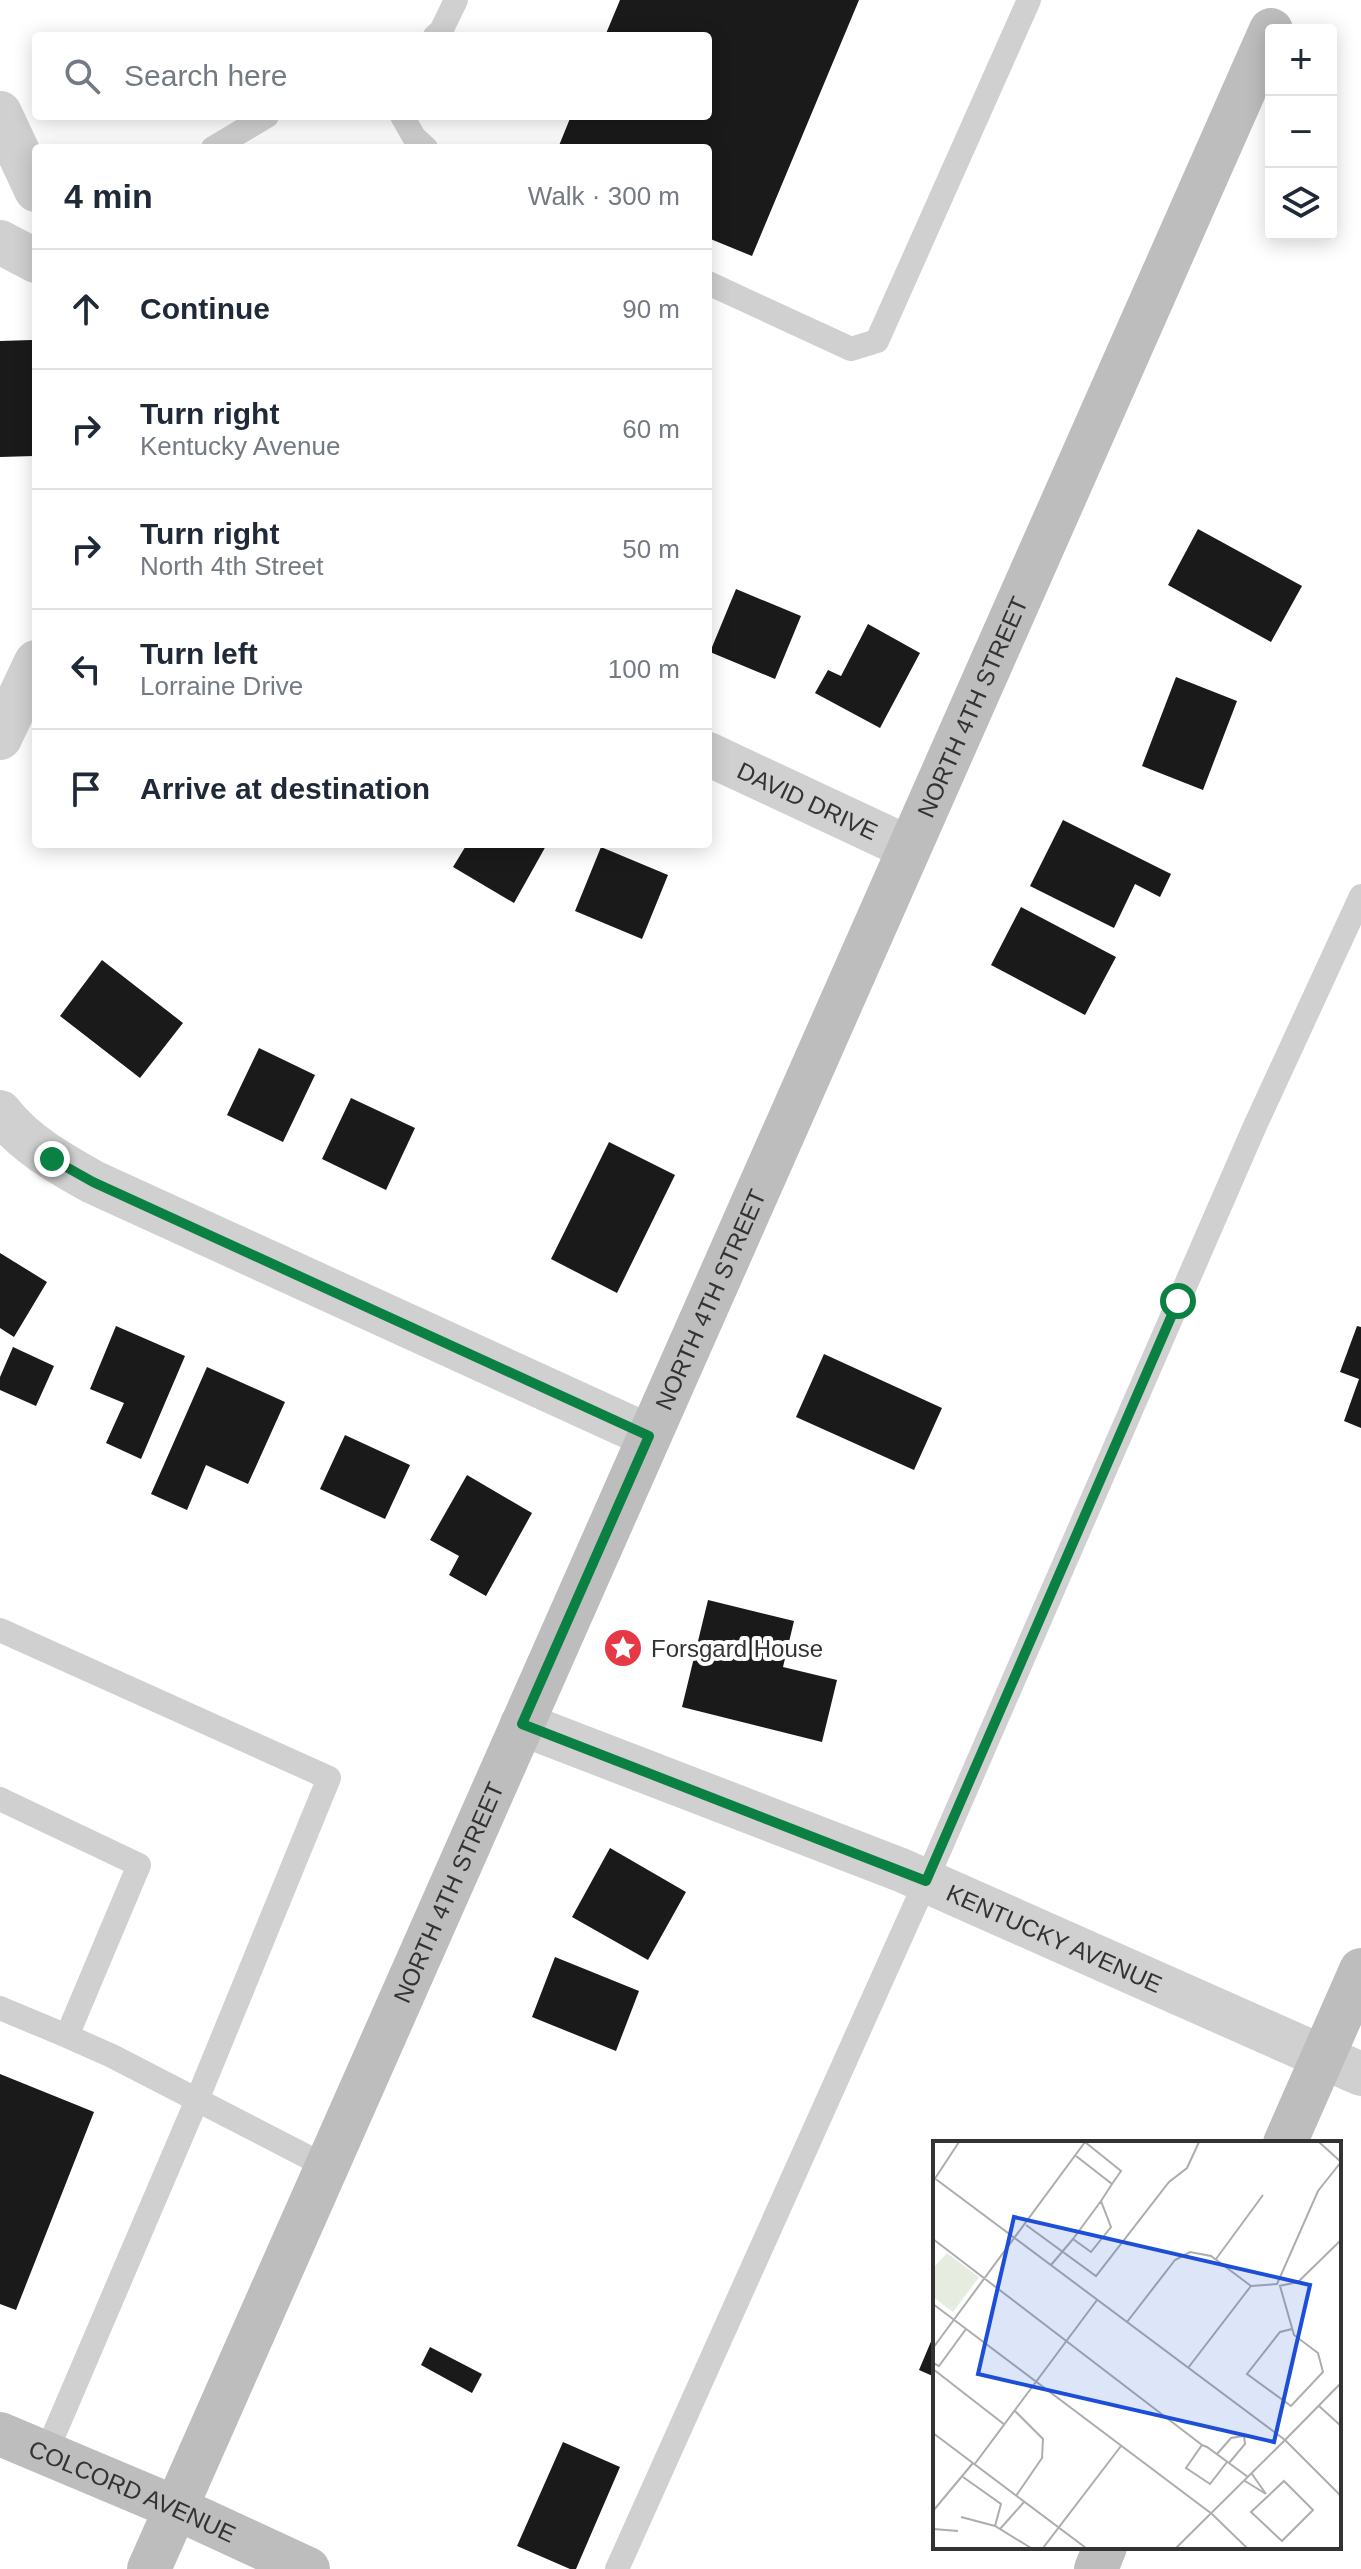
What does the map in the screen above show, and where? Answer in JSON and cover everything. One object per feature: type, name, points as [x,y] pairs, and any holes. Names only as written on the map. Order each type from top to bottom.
[{"type":"main road","name":"NORTH 4TH STREET","points":[[1274,24],[1284,0]]},
{"type":"main road","name":"NORTH 4TH STREET","points":[[149,2569],[1265,44]]},
{"type":"main road","points":[[1286,2141],[1342,2066],[1361,1970]]},
{"type":"main road","name":"COLCORD AVENUE","points":[[0,2434],[176,2508],[308,2569]]},
{"type":"main road","points":[[1096,2569],[1104,2549]]},
{"type":"street","points":[[0,113],[32,181]]},
{"type":"street","points":[[0,242],[32,258]]},
{"type":"street","points":[[0,738],[32,670]]},
{"type":"street","name":"DAVID DRIVE","points":[[712,756],[909,848]]},
{"type":"street","points":[[0,1112],[11,1126],[52,1159],[93,1182],[649,1436]]},
{"type":"street","name":"KENTUCKY AVENUE","points":[[522,1724],[926,1881],[1342,2066]]},
{"type":"lane","points":[[440,32],[456,0]]},
{"type":"lane","points":[[712,285],[851,349],[877,341],[1029,0]]},
{"type":"lane","points":[[220,144],[260,120]]},
{"type":"lane","points":[[404,120],[422,144]]},
{"type":"lane","points":[[617,2569],[926,1881],[1247,1142],[1361,896]]},
{"type":"lane","points":[[0,1630],[329,1778],[197,2100],[46,2453]]},
{"type":"lane","points":[[0,1799],[139,1865],[67,2036]]},
{"type":"lane","points":[[0,2008],[112,2056],[327,2167]]},
{"type":"building","points":[[620,0],[859,0],[752,256],[712,240],[712,144],[560,144],[569,120],[712,120],[712,32],[607,32]]},
{"type":"building","points":[[32,340],[32,456],[0,457],[0,341]]},
{"type":"building","points":[[1198,529],[1302,586],[1271,642],[1168,585]]},
{"type":"building","points":[[736,589],[801,616],[775,679],[712,653]]},
{"type":"building","points":[[868,624],[920,653],[880,728],[815,693],[828,670],[841,676]]},
{"type":"building","points":[[1176,677],[1237,701],[1203,790],[1142,766]]},
{"type":"building","points":[[1063,820],[1171,874],[1160,897],[1135,884],[1114,928],[1030,886]]},
{"type":"building","points":[[465,848],[545,848],[514,903],[453,867]]},
{"type":"building","points":[[601,848],[668,875],[642,939],[575,911]]},
{"type":"building","points":[[1021,907],[1116,957],[1085,1015],[991,965]]},
{"type":"building","points":[[102,960],[183,1023],[140,1078],[60,1016]]},
{"type":"building","points":[[259,1048],[315,1075],[283,1142],[227,1115]]},
{"type":"building","points":[[351,1098],[415,1128],[386,1190],[322,1159]]},
{"type":"building","points":[[609,1142],[675,1175],[617,1293],[551,1259]]},
{"type":"building","points":[[0,1253],[47,1282],[14,1337],[0,1328]]},
{"type":"building","points":[[116,1326],[185,1356],[141,1459],[106,1443],[124,1403],[90,1389]]},
{"type":"building","points":[[1357,1326],[1361,1327],[1361,1428],[1344,1421],[1359,1379],[1340,1372]]},
{"type":"building","points":[[13,1347],[54,1366],[36,1406],[0,1390],[0,1377]]},
{"type":"building","points":[[824,1354],[942,1408],[914,1470],[796,1417]]},
{"type":"building","points":[[207,1367],[285,1402],[248,1484],[206,1465],[187,1510],[151,1494]]},
{"type":"building","points":[[345,1435],[410,1465],[385,1519],[320,1489]]},
{"type":"building","points":[[467,1475],[532,1513],[486,1596],[449,1575],[459,1556],[430,1540]]},
{"type":"building","points":[[708,1600],[794,1621],[783,1667],[837,1680],[822,1742],[682,1707]]},
{"type":"building","points":[[610,1848],[686,1892],[648,1960],[572,1917]]},
{"type":"building","points":[[555,1957],[639,1991],[616,2051],[532,2017]]},
{"type":"building","points":[[0,2074],[94,2112],[16,2310],[0,2304]]},
{"type":"building","points":[[933,2337],[933,2376],[919,2370]]},
{"type":"building","points":[[430,2347],[482,2374],[472,2393],[421,2365]]},
{"type":"building","points":[[563,2442],[620,2467],[576,2569],[517,2546]]},
{"type":"place","name":"Forsgard House","points":[[623,1648]]},
{"type":"route","points":[[52,1159],[93,1182],[649,1436],[522,1724],[926,1881],[1178,1301]]}]
